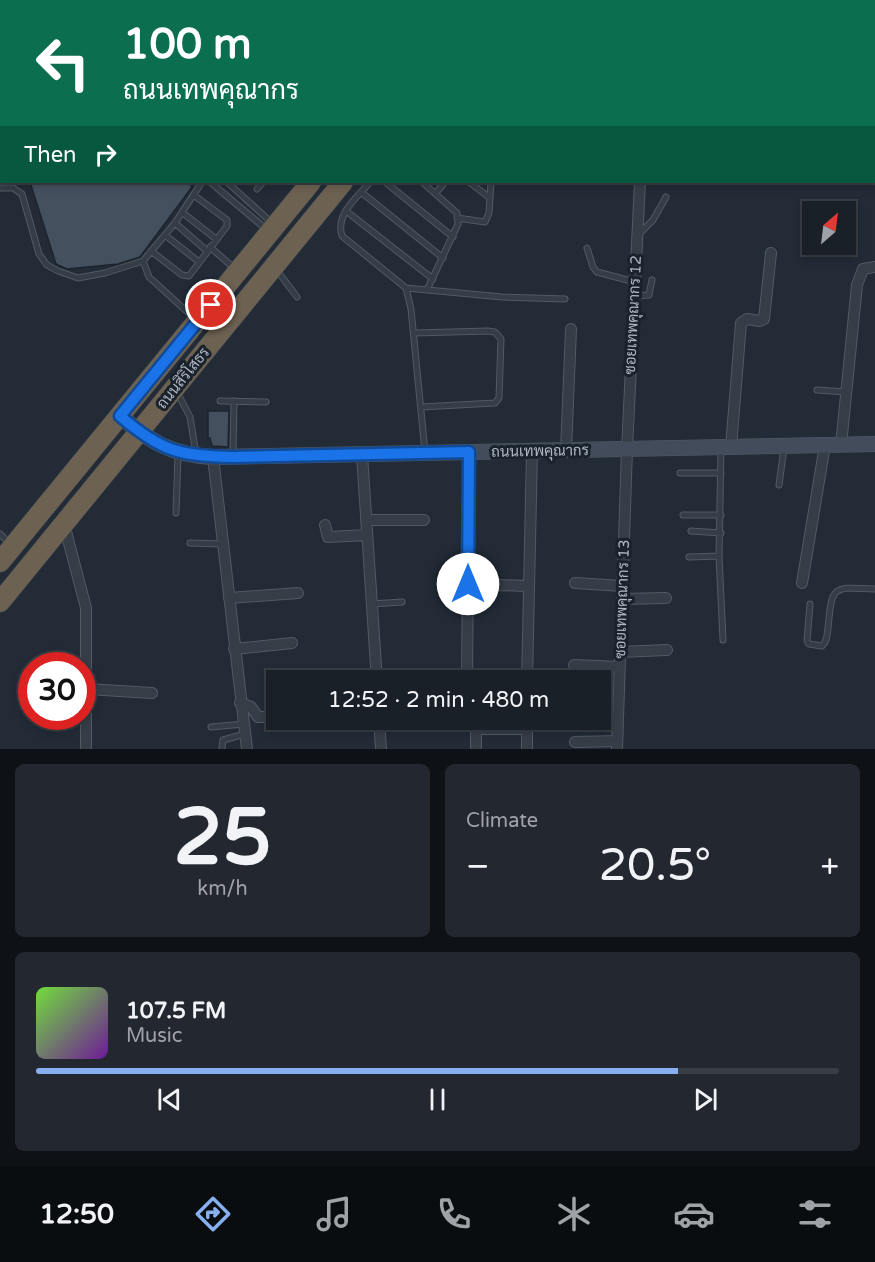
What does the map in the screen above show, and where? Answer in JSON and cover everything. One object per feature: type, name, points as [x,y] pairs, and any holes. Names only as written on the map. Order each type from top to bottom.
[{"type":"highway","name":"ถนนสิริโสธร","points":[[0,562],[6,540],[120,416],[310,183]]},
{"type":"highway","name":"ถนนสิริโสธร","points":[[0,602],[342,183]]},
{"type":"main road","name":"ถนนเทพคุณากร","points":[[120,416],[139,432],[163,447],[178,453],[213,457],[875,444]]},
{"type":"street","name":"ซอยเทพคุณากร 12","points":[[627,449],[640,183]]},
{"type":"street","points":[[726,447],[741,323],[747,319],[760,321],[764,319],[771,253]]},
{"type":"street","points":[[802,583],[846,392],[859,274],[863,269],[875,267]]},
{"type":"street","points":[[566,451],[571,329]]},
{"type":"street","name":"ซอยเทพคุณากร 13","points":[[617,745],[627,449]]},
{"type":"street","points":[[527,670],[527,586],[532,451]]},
{"type":"street","points":[[467,670],[469,452]]},
{"type":"street","points":[[362,455],[376,670]]},
{"type":"street","points":[[213,457],[247,749]]},
{"type":"street","points":[[366,520],[424,520]]},
{"type":"street","points":[[64,524],[86,608],[87,652]]},
{"type":"street","points":[[325,525],[328,537],[367,535]]},
{"type":"street","points":[[575,583],[622,586]]},
{"type":"street","points":[[468,584],[527,586]]},
{"type":"street","points":[[229,598],[298,593]]},
{"type":"street","points":[[622,599],[666,598]]},
{"type":"street","points":[[234,649],[292,642]]},
{"type":"street","points":[[620,652],[667,650]]},
{"type":"street","points":[[574,665],[620,667]]},
{"type":"street","points":[[96,690],[152,693]]},
{"type":"street","points":[[240,703],[251,707],[258,717],[266,717]]},
{"type":"street","points":[[86,730],[86,749]]},
{"type":"street","points":[[380,730],[381,749]]},
{"type":"street","points":[[476,730],[476,749]]},
{"type":"street","points":[[527,730],[527,749]]},
{"type":"street","points":[[575,742],[617,745]]},
{"type":"lane","points":[[0,188],[13,188],[22,194],[39,254],[46,265],[78,278],[105,273],[143,261],[176,223],[202,183]]},
{"type":"lane","points":[[211,183],[272,229]]},
{"type":"lane","points":[[228,183],[272,229]]},
{"type":"lane","points":[[257,189],[261,183]]},
{"type":"lane","points":[[369,183],[341,217],[339,226],[342,236],[406,288],[502,297],[566,298]]},
{"type":"lane","points":[[386,183],[453,237]]},
{"type":"lane","points":[[423,183],[457,213],[457,231],[427,290]]},
{"type":"lane","points":[[436,193],[444,183]]},
{"type":"lane","points":[[470,183],[490,198]]},
{"type":"lane","points":[[457,218],[484,222],[489,213],[491,183]]},
{"type":"lane","points":[[361,192],[443,258]]},
{"type":"lane","points":[[151,251],[185,277],[189,276],[226,226],[227,220],[195,196]]},
{"type":"lane","points":[[637,236],[653,220],[666,197]]},
{"type":"lane","points":[[346,211],[433,279]]},
{"type":"lane","points":[[183,213],[216,239]]},
{"type":"lane","points":[[176,223],[238,272]]},
{"type":"lane","points":[[165,235],[199,262]]},
{"type":"lane","points":[[587,248],[592,267],[597,272],[635,282]]},
{"type":"lane","points":[[143,261],[148,277],[197,321]]},
{"type":"lane","points":[[274,266],[297,297]]},
{"type":"lane","points":[[634,296],[649,295],[651,280]]},
{"type":"lane","points":[[406,288],[414,333],[426,453]]},
{"type":"lane","points":[[414,333],[488,331],[495,332],[501,339],[499,398],[495,403],[421,407]]},
{"type":"lane","points":[[175,388],[190,417],[196,456]]},
{"type":"lane","points":[[817,390],[846,392]]},
{"type":"lane","points":[[220,401],[266,402]]},
{"type":"lane","points":[[233,457],[234,401]]},
{"type":"lane","points":[[779,485],[784,446]]},
{"type":"lane","points":[[723,640],[719,556],[721,473],[726,447]]},
{"type":"lane","points":[[176,513],[178,453]]},
{"type":"lane","points":[[681,473],[721,473]]},
{"type":"lane","points":[[683,515],[721,515]]},
{"type":"lane","points":[[691,531],[721,533]]},
{"type":"lane","points":[[190,543],[223,543]]},
{"type":"lane","points":[[689,557],[719,556]]},
{"type":"lane","points":[[810,604],[807,641],[809,644],[822,646],[826,641],[831,597],[837,590],[845,588],[875,590]]},
{"type":"lane","points":[[372,604],[402,602]]},
{"type":"lane","points":[[211,727],[244,729]]},
{"type":"lane","points":[[222,747],[223,740],[244,729]]},
{"type":"building","points":[[30,183],[190,183],[192,187],[140,257],[118,264],[67,269],[56,264]]},
{"type":"building","points":[[208,411],[229,411],[228,447],[212,446],[208,438]]},
{"type":"route","points":[[211,305],[120,416],[153,442],[178,453],[196,456],[469,452],[468,584]]}]
